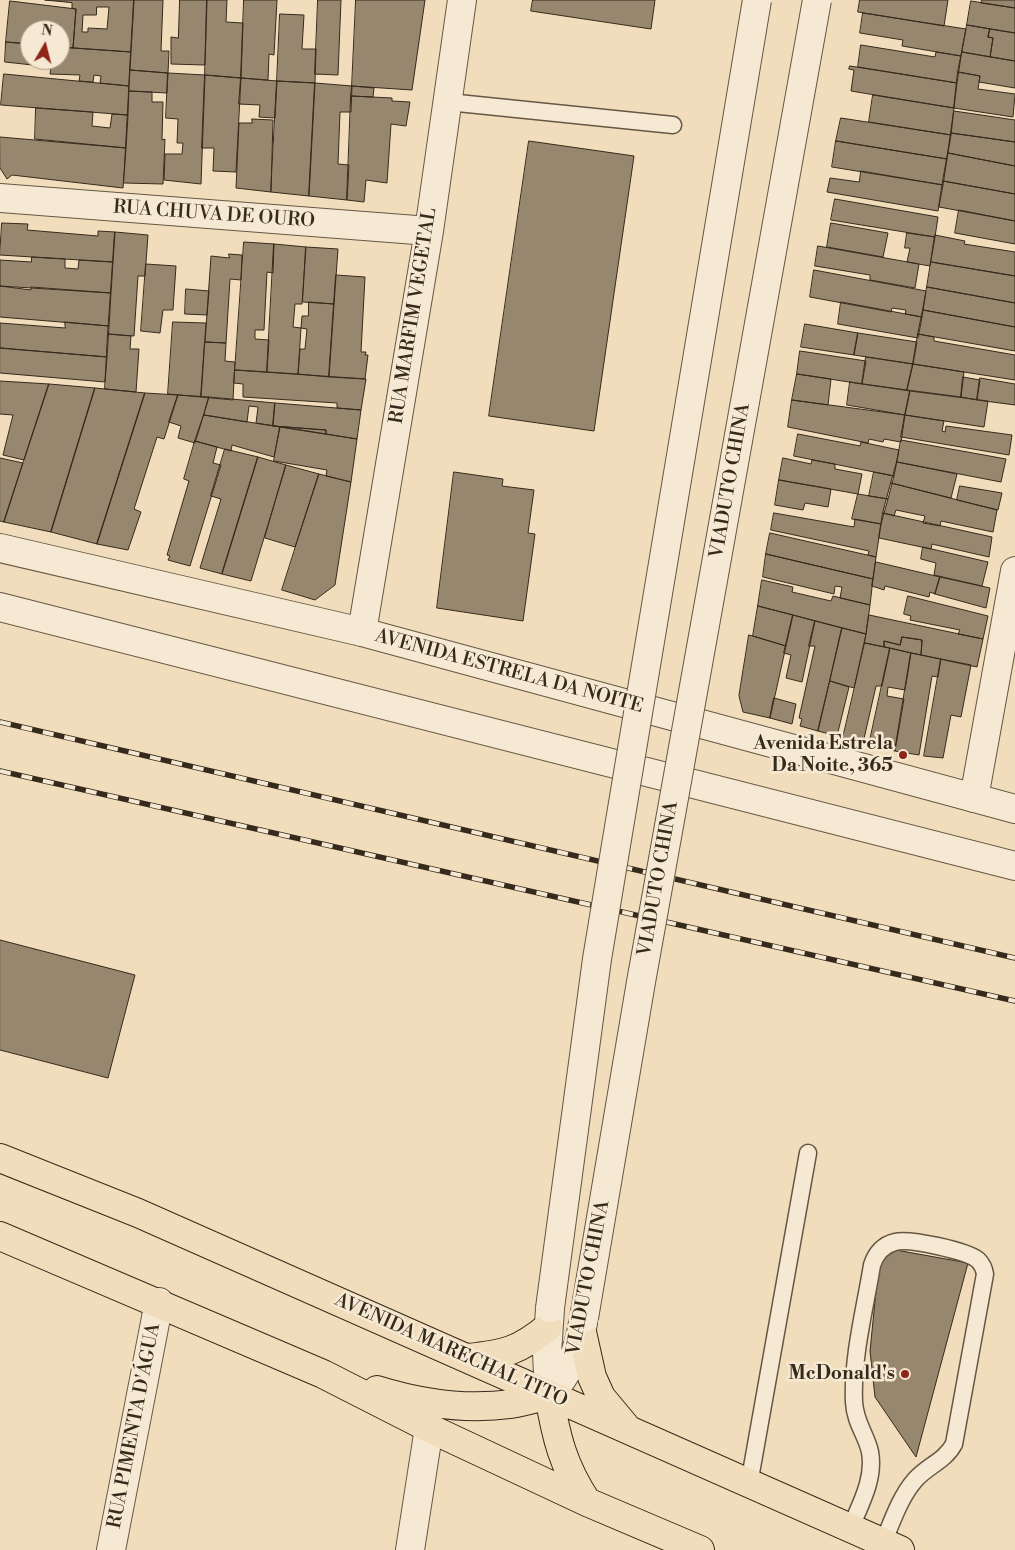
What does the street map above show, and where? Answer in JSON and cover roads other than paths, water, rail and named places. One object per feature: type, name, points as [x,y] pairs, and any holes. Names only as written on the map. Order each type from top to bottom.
[{"type":"main road","name":"AVENIDA MARECHAL TITO","points":[[0,1158],[138,1213],[891,1546]]},
{"type":"main road","points":[[0,1236],[159,1302],[323,1374],[429,1428],[588,1502],[700,1550]]},
{"type":"main road","points":[[468,1358],[499,1355],[516,1350],[530,1343],[549,1318]]},
{"type":"main road","points":[[583,1325],[588,1362],[598,1390],[628,1430]]},
{"type":"main road","points":[[323,1374],[384,1392],[426,1401],[467,1406],[512,1404],[549,1395],[560,1452],[571,1477],[588,1502]]},
{"type":"street","name":"RUA MARFIM VEGETAL","points":[[362,632],[429,231],[462,0]]},
{"type":"street","name":"VIADUTO CHINA","points":[[549,1395],[547,1367],[549,1318],[597,959],[757,0]]},
{"type":"street","name":"VIADUTO CHINA","points":[[549,1395],[562,1382],[572,1366],[583,1325],[641,982],[817,0]]},
{"type":"street","name":"RUA CHUVA DE OURO","points":[[0,198],[429,231]]},
{"type":"street","name":"AVENIDA ESTRELA DA NOITE","points":[[0,548],[362,632],[1015,809]]},
{"type":"street","points":[[974,798],[1015,570]]},
{"type":"street","points":[[0,607],[1015,866]]},
{"type":"street","name":"RUA PIMENTA D'ÁGUA","points":[[111,1550],[159,1302]]},
{"type":"street","points":[[410,1550],[429,1428]]},
{"type":"lane","points":[[448,102],[673,125]]},
{"type":"lane","points":[[749,1484],[808,1153]]},
{"type":"lane","points":[[850,1529],[867,1489],[871,1468],[870,1451],[859,1427],[854,1404],[854,1378],[872,1265],[876,1255],[883,1247],[896,1242],[910,1241],[970,1256],[983,1267],[985,1274],[954,1444],[949,1453],[915,1480],[904,1495],[891,1546]]},
{"type":"railway","points":[[0,722],[1015,958]]},
{"type":"railway","points":[[0,771],[1015,1001]]},
{"type":"place","name":"Avenida Estrela Da Noite, 365","points":[[903,755]]},
{"type":"place","name":"McDonald's","points":[[905,1374]]}]
